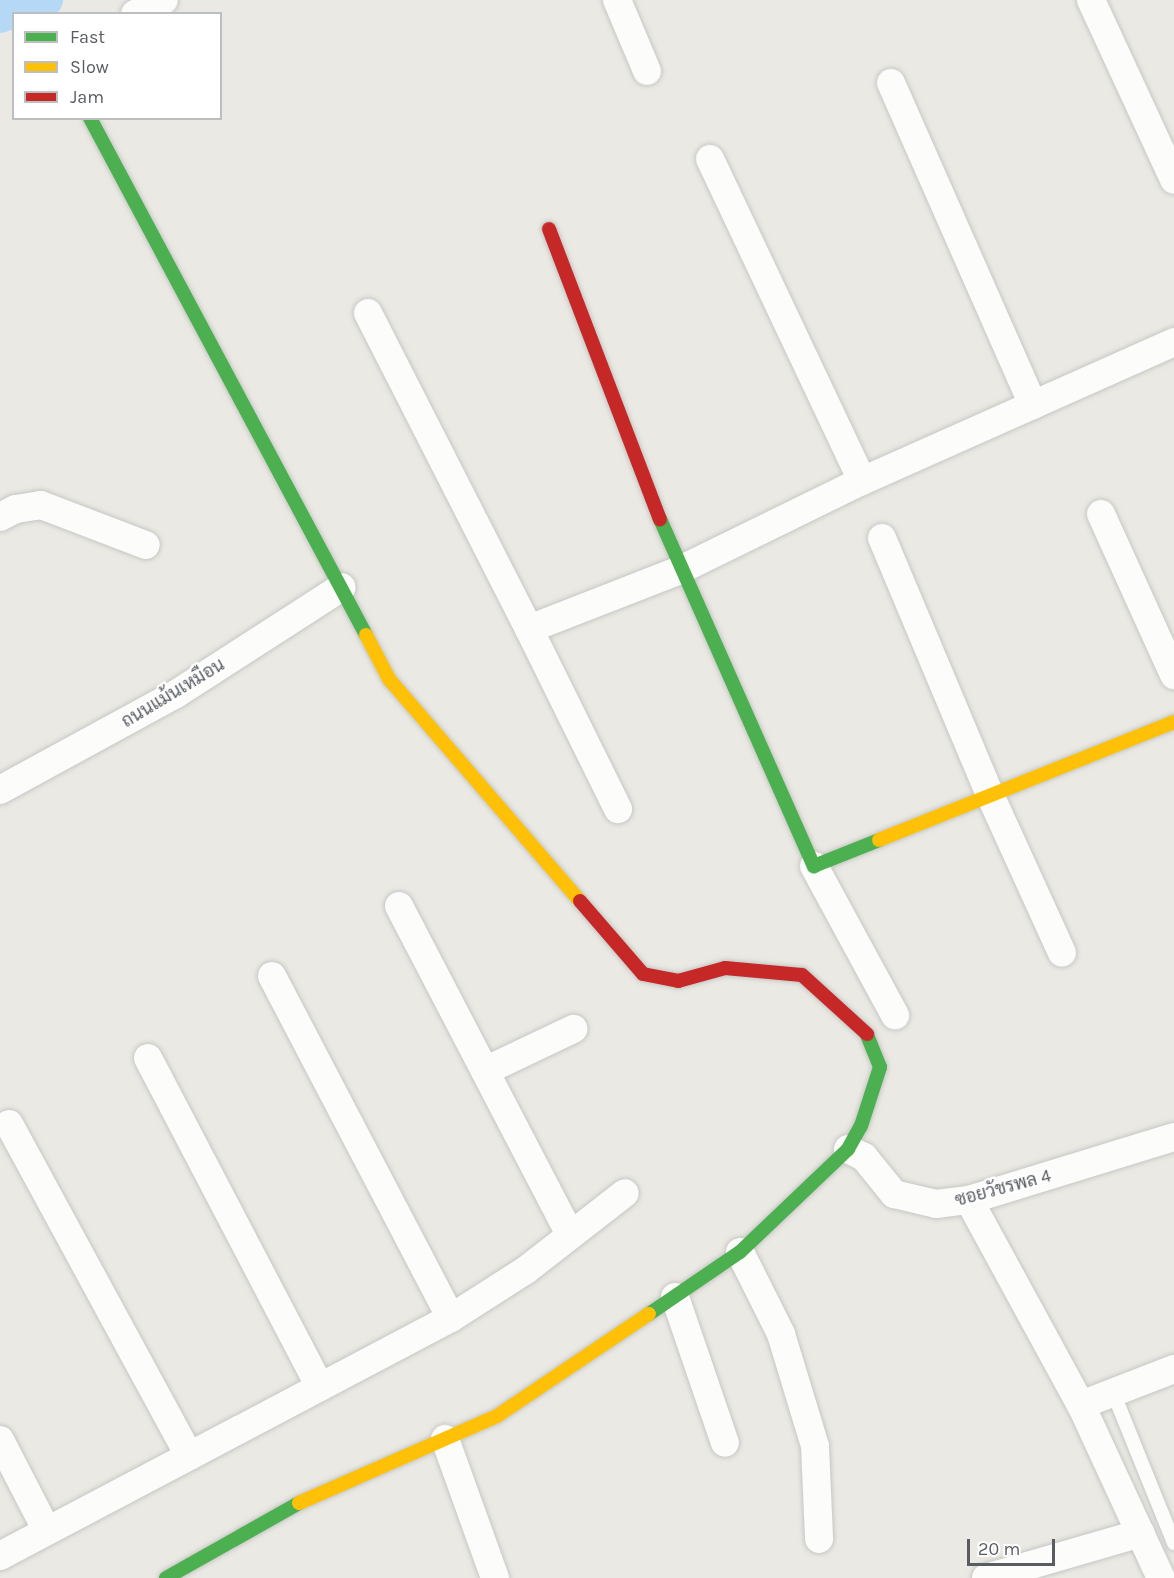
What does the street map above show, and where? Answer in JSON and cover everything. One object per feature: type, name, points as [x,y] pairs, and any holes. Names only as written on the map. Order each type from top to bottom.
[{"type":"street","points":[[139,12],[164,0]]},
{"type":"street","points":[[617,0],[648,70]]},
{"type":"street","points":[[1091,0],[1174,180]]},
{"type":"street","points":[[891,83],[1033,405]]},
{"type":"street","points":[[91,120],[342,587],[389,680],[644,974],[678,981],[725,968],[802,975],[869,1036],[880,1067],[861,1126],[848,1149],[741,1252],[497,1416],[284,1509],[166,1578]]},
{"type":"street","points":[[711,159],[862,481]]},
{"type":"street","points":[[549,229],[680,570],[814,866],[895,1016]]},
{"type":"street","points":[[368,313],[618,809]]},
{"type":"street","points":[[529,629],[680,570],[862,481],[1174,342]]},
{"type":"street","points":[[0,517],[16,509],[41,505],[146,544]]},
{"type":"street","points":[[1101,514],[1174,675]]},
{"type":"street","points":[[882,538],[991,797],[1062,953]]},
{"type":"street","name":"ถนนแม้นเหมือน","points":[[0,790],[176,694],[342,587]]},
{"type":"street","points":[[814,866],[1174,722]]},
{"type":"street","points":[[399,906],[570,1235]]},
{"type":"street","points":[[272,976],[451,1318]]},
{"type":"street","points":[[485,1071],[573,1029]]},
{"type":"street","points":[[148,1058],[320,1387]]},
{"type":"street","points":[[9,1124],[189,1456]]},
{"type":"street","name":"ซอยวัชรพล 4","points":[[848,1149],[864,1157],[894,1194],[936,1204],[969,1200],[1174,1137]]},
{"type":"street","points":[[0,1556],[451,1318],[526,1270],[625,1192]]},
{"type":"street","points":[[969,1200],[1081,1405],[1161,1578]]},
{"type":"street","points":[[741,1252],[781,1334],[815,1446],[819,1539]]},
{"type":"street","points":[[675,1297],[725,1443]]},
{"type":"street","points":[[1081,1405],[1174,1369]]},
{"type":"street","points":[[445,1439],[495,1578]]},
{"type":"street","points":[[0,1440],[47,1531]]},
{"type":"street","points":[[986,1578],[1141,1533]]},
{"type":"lane","points":[[1113,1392],[1174,1543]]},
{"type":"waterway","points":[[14,12],[47,0]]},
{"type":"waterway","points":[[0,17],[12,13]]},
{"type":"traffic: fast","points":[[91,120],[366,635]]},
{"type":"traffic: fast","points":[[660,519],[814,866],[879,840]]},
{"type":"traffic: fast","points":[[649,1314],[740,1252],[848,1149],[861,1126],[880,1067],[867,1034]]},
{"type":"traffic: fast","points":[[166,1578],[299,1503]]},
{"type":"traffic: slow","points":[[366,635],[389,679],[580,901]]},
{"type":"traffic: slow","points":[[879,840],[1174,722]]},
{"type":"traffic: slow","points":[[299,1503],[497,1416],[649,1314]]},
{"type":"traffic: jam","points":[[549,229],[660,519]]},
{"type":"traffic: jam","points":[[580,901],[643,974],[678,981],[725,968],[802,975],[867,1034]]}]
